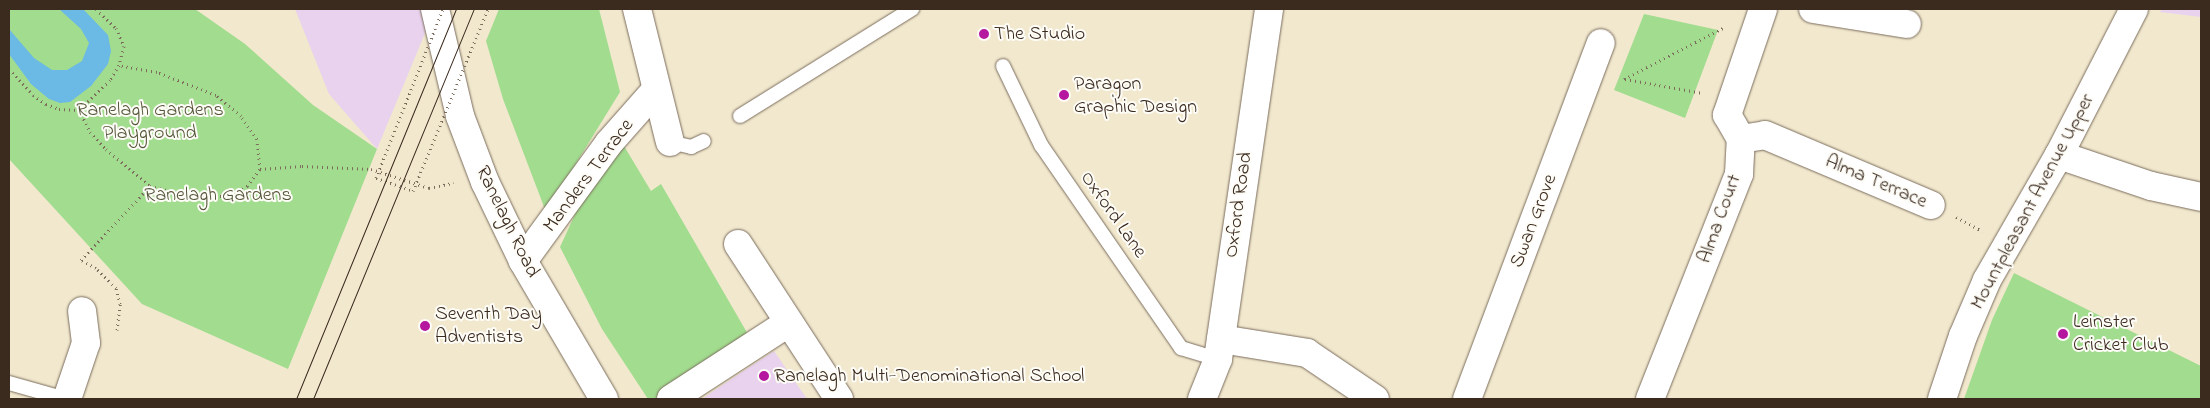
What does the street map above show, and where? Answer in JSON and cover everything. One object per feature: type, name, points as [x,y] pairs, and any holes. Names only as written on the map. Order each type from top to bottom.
[{"type":"street","name":"Ranelagh Road","points":[[435,9],[460,116],[485,182],[523,261],[604,399]]},
{"type":"street","name":"Manders Terrace","points":[[637,9],[655,92],[670,142]]},
{"type":"street","name":"Oxford Road","points":[[1202,399],[1219,349],[1268,9]]},
{"type":"street","points":[[1741,139],[1727,115],[1762,9]]},
{"type":"street","points":[[1813,9],[1907,24]]},
{"type":"street","name":"Mountpleasant Avenue Upper","points":[[1942,399],[1963,336],[2007,244],[2059,155],[2134,9]]},
{"type":"street","name":"Swan Grove","points":[[1467,399],[1601,43]]},
{"type":"street","name":"Manders Terrace","points":[[523,261],[609,143],[655,92]]},
{"type":"street","name":"Alma Terrace","points":[[1741,139],[1765,135],[1932,205]]},
{"type":"street","name":"Alma Court","points":[[1650,399],[1739,174],[1741,139]]},
{"type":"street","points":[[2059,155],[2151,186],[2201,197]]},
{"type":"street","points":[[738,244],[839,399]]},
{"type":"street","points":[[66,399],[86,344],[82,310]]},
{"type":"street","points":[[671,399],[788,323]]},
{"type":"street","points":[[1219,349],[1307,353],[1375,399]]},
{"type":"lane","points":[[740,116],[912,9]]},
{"type":"lane","name":"Oxford Lane","points":[[1003,66],[1041,145],[1181,348],[1219,349]]},
{"type":"lane","points":[[670,142],[691,148],[704,141]]},
{"type":"lane","points":[[9,382],[66,399]]},
{"type":"path","points":[[9,69],[21,84],[46,104],[58,110],[79,110],[110,80],[119,65],[124,46],[116,28],[96,9]]},
{"type":"path","points":[[442,9],[376,178],[413,191],[488,9]]},
{"type":"path","points":[[1624,79],[1726,26]]},
{"type":"path","points":[[79,110],[90,132],[106,149],[150,186],[190,196],[229,196],[247,186],[260,169],[257,139],[242,116],[216,95],[157,72],[119,65]]},
{"type":"path","points":[[1590,72],[1733,98]]},
{"type":"path","points":[[260,169],[302,166],[371,169],[429,188],[454,183]]},
{"type":"path","points":[[116,338],[120,296],[107,277],[80,260],[150,186]]},
{"type":"path","name":"Alma Terrace","points":[[1932,205],[2007,244]]},
{"type":"shaded area","points":[[295,9],[435,9],[377,149],[329,94]]},
{"type":"shaded area","points":[[2162,9],[2201,9],[2201,17],[2160,12]]},
{"type":"shaded area","name":"Ranelagh Multi-Denominational School","points":[[774,351],[807,399],[702,399],[733,378]]},
{"type":"green space","name":"Ranelagh Gardens","points":[[9,9],[195,9],[245,44],[313,105],[377,149],[288,369],[142,304],[9,159]]},
{"type":"green space","points":[[499,9],[599,9],[620,92],[546,212],[503,99],[486,41]]},
{"type":"green space","points":[[1644,14],[1718,30],[1685,118],[1614,90]]},
{"type":"green space","points":[[621,141],[651,191],[661,184],[749,336],[654,399],[648,399],[602,329],[560,247],[577,210]]},
{"type":"green space","name":"Leinster Cricket Club","points":[[2014,273],[2201,366],[2201,399],[1964,399],[1992,320]]},
{"type":"water","points":[[59,9],[83,9],[108,35],[111,51],[108,64],[91,86],[70,102],[60,103],[49,99],[31,84],[9,54],[9,29],[34,58],[52,70],[67,70],[82,61],[89,43],[81,29]]},
{"type":"tram line","points":[[296,399],[456,9]]},
{"type":"tram line","points":[[313,399],[474,9]]},
{"type":"place","name":"The Studio","points":[[984,34]]},
{"type":"place","name":"Paragon Graphic Design","points":[[1064,95]]},
{"type":"place","name":"Seventh Day Adventists","points":[[425,326]]},
{"type":"place","name":"Leinster Cricket Club","points":[[2063,334]]},
{"type":"place","name":"Ranelagh Multi-Denominational School","points":[[764,376]]},
{"type":"park label","name":"Ranelagh Gardens Playground","points":[[150,122]]}]
